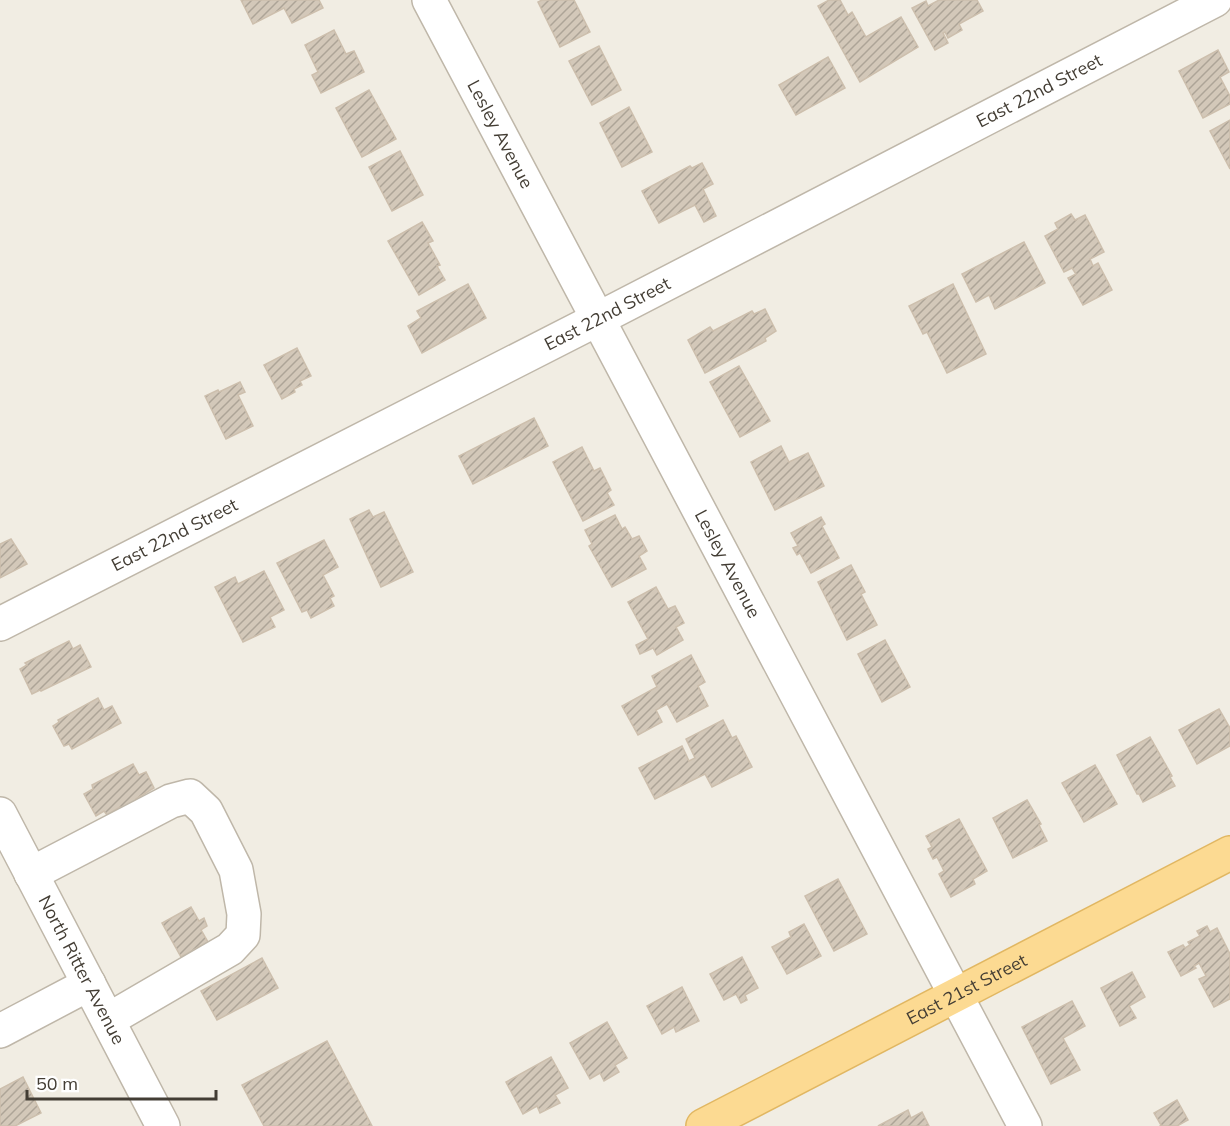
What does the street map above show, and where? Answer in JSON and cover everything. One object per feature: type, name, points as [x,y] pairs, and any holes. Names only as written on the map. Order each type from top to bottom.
[{"type":"main road","name":"East 21st Street","points":[[703,1126],[1230,853]]},
{"type":"street","name":"Lesley Avenue","points":[[429,0],[1025,1126]]},
{"type":"street","name":"East 22nd Street","points":[[0,624],[598,319],[1215,0]]},
{"type":"street","points":[[31,874],[180,798],[190,796],[206,811],[236,870],[244,914],[243,934],[230,949],[108,1020]]},
{"type":"street","name":"North Ritter Avenue","points":[[0,814],[163,1126]]},
{"type":"street","points":[[0,1031],[89,984]]},
{"type":"building","points":[[241,0],[319,0],[323,8],[292,23],[284,8],[253,24]]},
{"type":"building","points":[[574,0],[590,32],[560,47],[538,2]]},
{"type":"building","points":[[829,0],[840,0],[848,15],[852,12],[866,37],[901,17],[918,47],[860,82],[818,6]]},
{"type":"building","points":[[939,0],[977,0],[983,11],[959,24],[962,30],[948,38],[945,32],[943,33],[948,43],[935,50],[912,8],[926,1],[928,6]]},
{"type":"building","points":[[334,30],[346,54],[354,51],[364,72],[321,93],[312,75],[318,72],[305,45]]},
{"type":"building","points":[[599,46],[621,90],[592,105],[569,61]]},
{"type":"building","points":[[1218,50],[1229,72],[1220,77],[1230,96],[1230,104],[1203,118],[1179,71]]},
{"type":"building","points":[[828,57],[845,88],[796,115],[779,85]]},
{"type":"building","points":[[369,90],[396,139],[362,157],[336,108]]},
{"type":"building","points":[[629,107],[652,152],[622,167],[600,123]]},
{"type":"building","points":[[1230,120],[1230,169],[1210,131]]},
{"type":"building","points":[[400,151],[423,195],[392,211],[369,167]]},
{"type":"building","points":[[702,163],[713,184],[703,189],[716,216],[704,222],[695,205],[659,223],[642,191],[690,166],[692,168]]},
{"type":"building","points":[[1071,214],[1075,220],[1085,215],[1104,252],[1090,259],[1093,266],[1098,263],[1112,290],[1083,305],[1068,278],[1076,274],[1072,268],[1064,272],[1045,236],[1058,229],[1055,223]]},
{"type":"building","points":[[422,222],[433,241],[428,243],[445,280],[419,295],[388,241]]},
{"type":"building","points":[[1024,242],[1045,283],[995,309],[989,295],[976,302],[962,274]]},
{"type":"building","points":[[468,284],[486,318],[422,353],[408,326],[421,318],[417,311]]},
{"type":"building","points":[[953,284],[986,354],[947,373],[927,332],[923,334],[909,306]]},
{"type":"building","points":[[765,309],[776,331],[765,338],[766,341],[705,373],[688,340],[710,327],[713,331],[752,311],[754,314]]},
{"type":"building","points":[[297,348],[311,376],[300,381],[302,385],[294,389],[295,392],[282,399],[264,365]]},
{"type":"building","points":[[739,366],[770,421],[740,437],[710,382]]},
{"type":"building","points":[[240,382],[245,392],[238,395],[253,426],[226,439],[205,396]]},
{"type":"building","points":[[534,418],[548,446],[473,484],[459,456]]},
{"type":"building","points":[[781,446],[789,462],[808,453],[824,486],[775,510],[751,462]]},
{"type":"building","points":[[582,447],[594,471],[600,468],[611,490],[607,493],[614,505],[583,521],[553,462]]},
{"type":"building","points":[[369,510],[373,517],[384,512],[413,572],[381,587],[350,519]]},
{"type":"building","points":[[615,515],[622,529],[625,527],[632,539],[639,536],[647,551],[639,556],[646,569],[612,587],[589,546],[592,544],[585,530]]},
{"type":"building","points":[[821,517],[825,524],[822,526],[839,558],[811,573],[800,553],[797,555],[793,548],[798,546],[791,533]]},
{"type":"building","points":[[11,539],[27,564],[0,578],[0,544]]},
{"type":"building","points":[[324,540],[338,567],[323,575],[334,596],[330,598],[334,606],[311,618],[307,610],[302,612],[277,563]]},
{"type":"building","points":[[851,565],[865,592],[861,594],[877,625],[847,640],[818,582]]},
{"type":"building","points":[[264,571],[284,610],[270,617],[275,627],[243,642],[215,587],[235,577],[238,584]]},
{"type":"building","points":[[656,587],[668,609],[675,606],[684,623],[676,627],[683,640],[657,655],[653,648],[640,654],[636,645],[648,639],[628,602]]},
{"type":"building","points":[[885,640],[910,687],[882,702],[858,654]]},
{"type":"building","points":[[69,641],[73,649],[80,645],[91,667],[32,694],[20,669],[27,665],[25,663]]},
{"type":"building","points":[[691,655],[705,682],[698,686],[708,706],[677,722],[667,704],[656,710],[662,722],[638,735],[622,706],[657,687],[652,676]]},
{"type":"building","points":[[98,698],[104,710],[112,706],[121,723],[72,749],[69,744],[64,746],[53,726],[59,722],[58,720]]},
{"type":"building","points":[[1219,709],[1230,728],[1230,746],[1197,764],[1179,730]]},
{"type":"building","points":[[723,720],[732,738],[736,736],[752,767],[712,787],[705,774],[655,799],[639,768],[682,746],[689,761],[695,758],[686,739]]},
{"type":"building","points":[[1150,737],[1172,776],[1170,777],[1175,786],[1143,802],[1117,755]]},
{"type":"building","points":[[133,764],[139,775],[146,772],[154,788],[122,810],[120,807],[107,815],[104,811],[96,816],[84,794],[93,789],[92,785]]},
{"type":"building","points":[[1095,765],[1117,804],[1084,822],[1062,783]]},
{"type":"building","points":[[1027,800],[1041,824],[1039,825],[1047,841],[1013,858],[993,818]]},
{"type":"building","points":[[959,819],[987,871],[973,879],[975,884],[951,897],[939,874],[944,871],[937,857],[933,859],[928,849],[932,847],[926,836]]},
{"type":"building","points":[[838,879],[867,934],[834,951],[805,896]]},
{"type":"building","points":[[191,907],[199,921],[204,918],[207,926],[201,930],[208,942],[181,957],[162,923]]},
{"type":"building","points":[[804,924],[821,956],[787,974],[772,947],[791,937],[789,932]]},
{"type":"building","points":[[1207,926],[1210,932],[1217,928],[1230,954],[1230,999],[1214,1007],[1199,979],[1206,976],[1199,963],[1194,966],[1196,968],[1181,976],[1168,952],[1183,945],[1185,948],[1190,945],[1188,942],[1200,936],[1197,931]]},
{"type":"building","points":[[742,957],[758,988],[745,995],[747,1000],[741,1003],[736,994],[724,1000],[710,974]]},
{"type":"building","points":[[262,958],[278,988],[217,1020],[201,991]]},
{"type":"building","points":[[1132,972],[1145,997],[1129,1006],[1136,1018],[1120,1026],[1101,988]]},
{"type":"building","points":[[682,987],[699,1021],[676,1032],[674,1027],[662,1034],[647,1006]]},
{"type":"building","points":[[1072,1001],[1085,1026],[1063,1038],[1080,1070],[1051,1084],[1022,1027]]},
{"type":"building","points":[[607,1022],[627,1058],[615,1065],[619,1072],[604,1081],[600,1073],[590,1079],[570,1043]]},
{"type":"building","points":[[327,1041],[372,1126],[264,1126],[242,1085]]},
{"type":"building","points":[[551,1057],[568,1088],[555,1095],[560,1103],[540,1113],[537,1106],[523,1114],[506,1082]]},
{"type":"building","points":[[23,1077],[41,1113],[15,1126],[0,1126],[0,1089]]},
{"type":"building","points":[[1177,1100],[1188,1120],[1177,1126],[1160,1126],[1154,1113]]},
{"type":"building","points":[[908,1110],[911,1118],[922,1112],[929,1126],[878,1126]]}]
